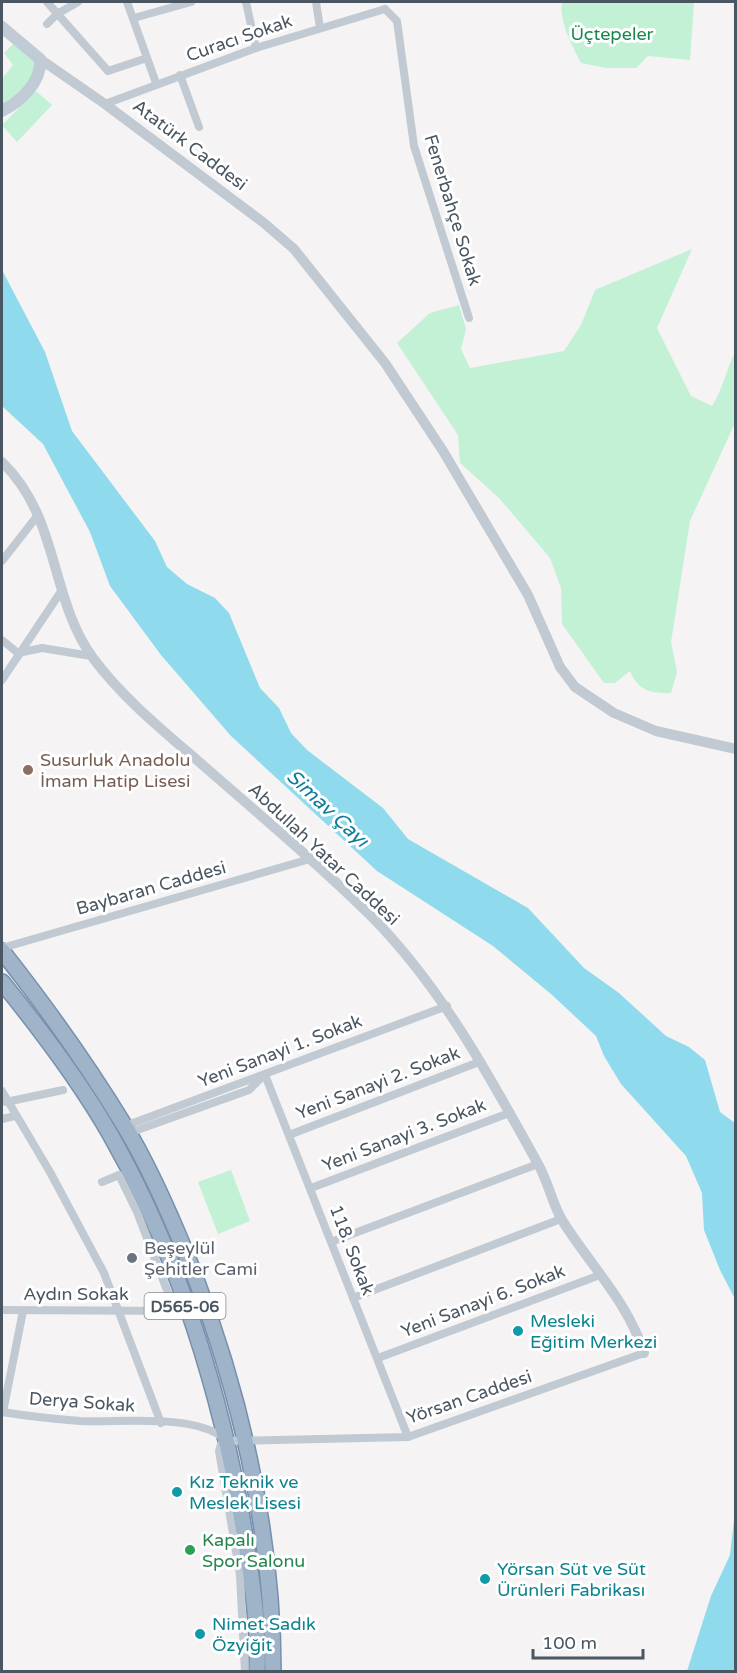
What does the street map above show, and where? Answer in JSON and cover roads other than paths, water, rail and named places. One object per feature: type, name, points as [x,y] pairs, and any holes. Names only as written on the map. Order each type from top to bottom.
[{"type":"highway","name":"D565-06","points":[[2,950],[53,1016],[127,1130],[169,1212],[214,1323],[244,1434],[267,1572],[273,1671]]},
{"type":"highway","name":"D565-06","points":[[2,982],[39,1027],[110,1133],[154,1222],[181,1311],[201,1351],[214,1387],[223,1446],[251,1574],[257,1671]]},
{"type":"highway","points":[[201,1351],[214,1372],[234,1438],[244,1434]]},
{"type":"main road","name":"Atatürk Caddesi","points":[[2,27],[31,46],[40,59]]},
{"type":"main road","points":[[2,111],[36,82],[41,70],[40,59]]},
{"type":"street","points":[[46,2],[108,71],[147,58]]},
{"type":"street","points":[[47,24],[57,14],[78,2]]},
{"type":"street","points":[[127,2],[156,83]]},
{"type":"street","points":[[134,18],[191,2]]},
{"type":"street","points":[[246,2],[256,48]]},
{"type":"street","points":[[316,2],[320,28]]},
{"type":"street","name":"Curacı Sokak","points":[[105,104],[156,83],[385,4]]},
{"type":"street","name":"Fenerbahçe Sokak","points":[[385,4],[397,21],[414,146],[469,318]]},
{"type":"street","name":"Atatürk Caddesi","points":[[40,59],[105,104],[264,222],[294,249],[386,363],[443,451],[528,595],[560,667],[575,687],[614,713],[656,731],[735,749]]},
{"type":"street","points":[[36,82],[50,75],[62,75]]},
{"type":"street","points":[[180,75],[200,127]]},
{"type":"street","name":"Abdullah Yatar Caddesi","points":[[2,462],[15,475],[38,515],[48,539],[62,590],[80,636],[92,656],[165,732],[310,859],[374,919],[447,1006],[538,1164],[561,1219],[636,1328],[644,1353]]},
{"type":"street","points":[[2,561],[38,515]]},
{"type":"street","points":[[2,680],[62,590]]},
{"type":"street","points":[[2,640],[18,653]]},
{"type":"street","points":[[18,653],[42,648],[92,656]]},
{"type":"street","name":"Baybaran Caddesi","points":[[2,950],[310,859]]},
{"type":"street","name":"Yeni Sanayi 1. Sokak","points":[[127,1130],[249,1090],[265,1075],[447,1006]]},
{"type":"street","name":"Yeni Sanayi 2. Sokak","points":[[289,1135],[479,1062]]},
{"type":"street","name":"118. Sokak","points":[[265,1075],[408,1437]]},
{"type":"street","points":[[6,1102],[63,1090]]},
{"type":"street","points":[[2,1091],[6,1102],[77,1222],[104,1273],[160,1423]]},
{"type":"street","name":"Yeni Sanayi 3. Sokak","points":[[311,1188],[509,1113]]},
{"type":"street","points":[[2,1119],[15,1116]]},
{"type":"street","points":[[331,1242],[538,1164]]},
{"type":"street","points":[[102,1182],[119,1175],[168,1289],[181,1311]]},
{"type":"street","points":[[353,1298],[561,1219]]},
{"type":"street","name":"Yeni Sanayi 6. Sokak","points":[[378,1358],[600,1275]]},
{"type":"street","name":"Aydın Sokak","points":[[2,1310],[181,1311]]},
{"type":"street","points":[[2,1412],[23,1311]]},
{"type":"street","name":"Yörsan Caddesi","points":[[223,1446],[244,1434],[408,1437],[644,1353]]},
{"type":"street","name":"Derya Sokak","points":[[2,1412],[78,1420],[160,1423],[210,1430],[223,1446]]},
{"type":"street","points":[[223,1446],[240,1575],[245,1671]]},
{"type":"water","name":"Simav Çayı","points":[[2,270],[45,352],[72,431],[155,541],[167,567],[187,584],[215,598],[229,613],[260,688],[279,708],[291,733],[307,750],[383,808],[408,839],[528,908],[584,968],[619,993],[666,1036],[689,1047],[705,1060],[720,1112],[735,1123],[735,1299],[704,1230],[702,1193],[686,1156],[621,1084],[604,1056],[596,1036],[551,994],[493,946],[377,871],[231,736],[161,655],[110,586],[90,532],[43,444],[2,406]]},
{"type":"water","points":[[735,1511],[735,1671],[687,1671],[711,1596],[730,1555]]},
{"type":"place","name":"Susurluk Anadolu İmam Hatip Lisesi","points":[[28,770]]},
{"type":"place","name":"Beşeylül Şehitler Cami","points":[[132,1258]]},
{"type":"place","name":"Mesleki Eğitim Merkezi","points":[[518,1331]]},
{"type":"place","name":"Kız Teknik ve Meslek Lisesi","points":[[177,1492]]},
{"type":"place","name":"Kapalı Spor Salonu","points":[[190,1550]]},
{"type":"place","name":"Yörsan Süt ve Süt Ürünleri Fabrikası","points":[[485,1579]]},
{"type":"place","name":"Nimet Sadık Özyiğit","points":[[200,1634]]},
{"type":"park label","name":"Üçtepeler","points":[[612,34]]}]
